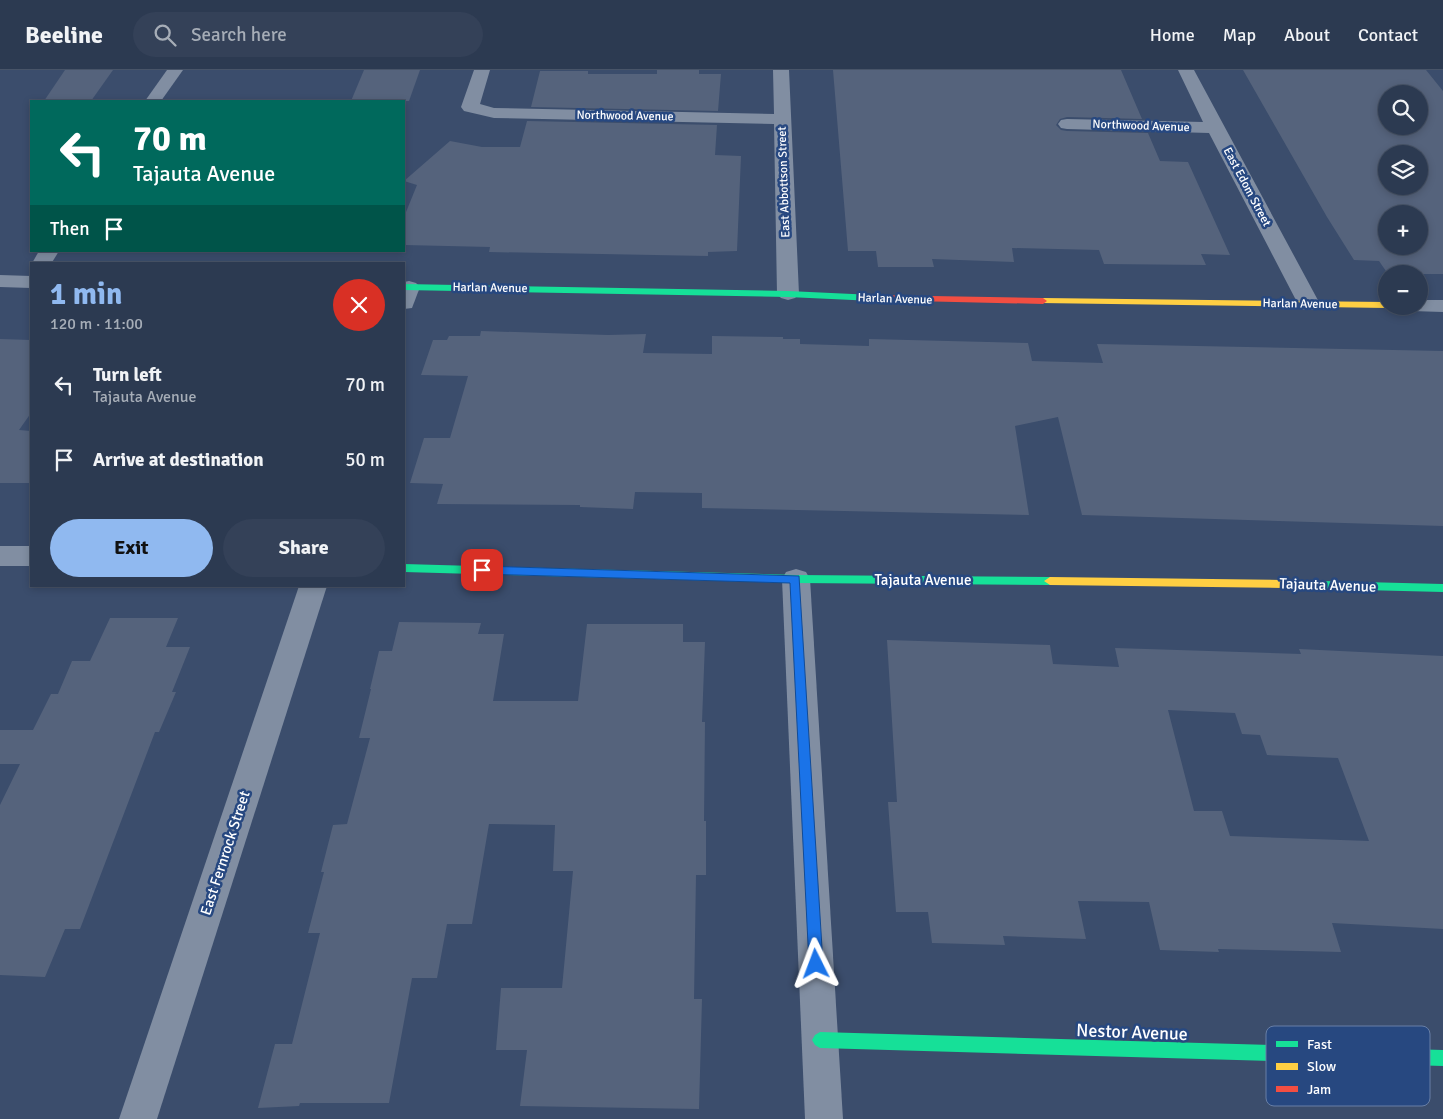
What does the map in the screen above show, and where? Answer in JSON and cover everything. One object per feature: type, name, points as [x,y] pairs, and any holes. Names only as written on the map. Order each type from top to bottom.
[{"type":"street","points":[[154,100],[175,70]]},
{"type":"street","name":"Northwood Avenue","points":[[482,70],[470,107],[494,114],[781,118]]},
{"type":"street","name":"East Abbottson Street","points":[[780,70],[788,294]]},
{"type":"street","name":"East Edom Street","points":[[1186,70],[1309,304]]},
{"type":"street","name":"Northwood Avenue","points":[[1067,124],[1215,128]]},
{"type":"street","points":[[0,281],[30,280]]},
{"type":"street","name":"Harlan Avenue","points":[[405,292],[788,294],[918,300],[1378,305]]},
{"type":"street","points":[[1428,306],[1443,306]]},
{"type":"street","points":[[0,556],[30,556]]},
{"type":"street","name":"Tajauta Avenue","points":[[405,568],[796,579],[1236,583],[1443,588]]},
{"type":"street","points":[[796,579],[824,1119]]},
{"type":"street","name":"East Fernrock Street","points":[[138,1119],[313,587]]},
{"type":"street","name":"Nestor Avenue","points":[[820,1040],[1266,1053]]},
{"type":"street","name":"Nestor Avenue","points":[[1430,1058],[1443,1058]]},
{"type":"building","points":[[65,70],[113,70],[92,100],[45,100]]},
{"type":"building","points":[[364,70],[420,70],[409,101],[351,100]]},
{"type":"building","points":[[657,70],[699,70],[699,74],[721,74],[718,111],[531,107],[540,71],[588,71],[588,74],[657,74]]},
{"type":"building","points":[[833,70],[1121,70],[1142,119],[1067,117],[1060,119],[1056,125],[1061,130],[1067,131],[1148,133],[1160,161],[1188,162],[1230,255],[1201,254],[1206,265],[1104,264],[1099,250],[1012,248],[1014,262],[932,259],[934,267],[878,267],[876,251],[848,251]]},
{"type":"building","points":[[1243,70],[1426,70],[1443,91],[1443,274],[1428,274],[1428,265],[1382,265],[1379,261],[1354,260],[1327,217]]},
{"type":"building","points":[[527,121],[717,125],[715,155],[741,156],[737,251],[708,252],[708,256],[489,252],[490,247],[405,245],[405,215],[417,185],[405,180],[450,141],[482,147],[520,147]]},
{"type":"building","points":[[481,331],[608,335],[646,334],[643,353],[712,354],[712,336],[783,337],[783,339],[800,339],[800,344],[869,346],[869,339],[1028,343],[1032,361],[1103,363],[1097,344],[1443,351],[1443,526],[1082,515],[1058,417],[1015,426],[1029,515],[702,508],[702,493],[635,492],[633,509],[580,507],[580,505],[437,504],[443,484],[410,483],[424,438],[450,438],[468,376],[421,375],[433,340],[447,340],[449,336],[480,336]]},
{"type":"building","points":[[0,339],[30,340],[30,414],[19,430],[30,431],[30,483],[0,483]]},
{"type":"building","points":[[110,618],[178,618],[166,647],[190,647],[172,692],[176,692],[159,732],[155,732],[80,929],[65,929],[45,977],[0,975],[0,805],[20,764],[0,764],[0,730],[33,730],[51,694],[58,694],[72,661],[90,661]]},
{"type":"building","points":[[399,622],[481,623],[478,634],[504,634],[493,701],[578,701],[587,624],[683,624],[683,642],[705,642],[702,722],[705,722],[704,821],[706,821],[706,875],[696,875],[694,999],[702,999],[699,1109],[520,1106],[527,1050],[496,1050],[501,988],[562,988],[573,871],[553,871],[555,825],[489,824],[472,924],[447,924],[437,978],[412,978],[389,1103],[300,1103],[299,1106],[258,1108],[275,1044],[292,1044],[320,933],[308,933],[324,872],[321,872],[333,825],[347,824],[370,738],[359,738],[379,651],[392,651]]},
{"type":"building","points":[[887,640],[1050,645],[1053,664],[1119,667],[1115,648],[1301,654],[1299,649],[1443,656],[1443,929],[1332,923],[1341,952],[1218,949],[1219,952],[1160,950],[1149,902],[1078,901],[1086,939],[1003,936],[1005,945],[932,943],[928,912],[896,912],[888,802],[897,802]],"holes":[[[1168,710],[1235,713],[1242,734],[1260,735],[1267,755],[1338,758],[1369,841],[1230,836],[1222,811],[1194,811]]]},
{"type":"traffic: fast","points":[[405,287],[788,294],[874,298]]},
{"type":"traffic: fast","points":[[405,568],[796,579],[1050,581]]},
{"type":"traffic: fast","points":[[1282,584],[1443,588]]},
{"type":"traffic: fast","points":[[820,1040],[1266,1053]]},
{"type":"traffic: fast","points":[[1430,1058],[1443,1058]]},
{"type":"traffic: slow","points":[[1043,301],[1378,305]]},
{"type":"traffic: slow","points":[[1050,581],[1282,584]]},
{"type":"traffic: jam","points":[[874,298],[1043,301]]},
{"type":"route","points":[[482,570],[796,579],[816,964]]}]
